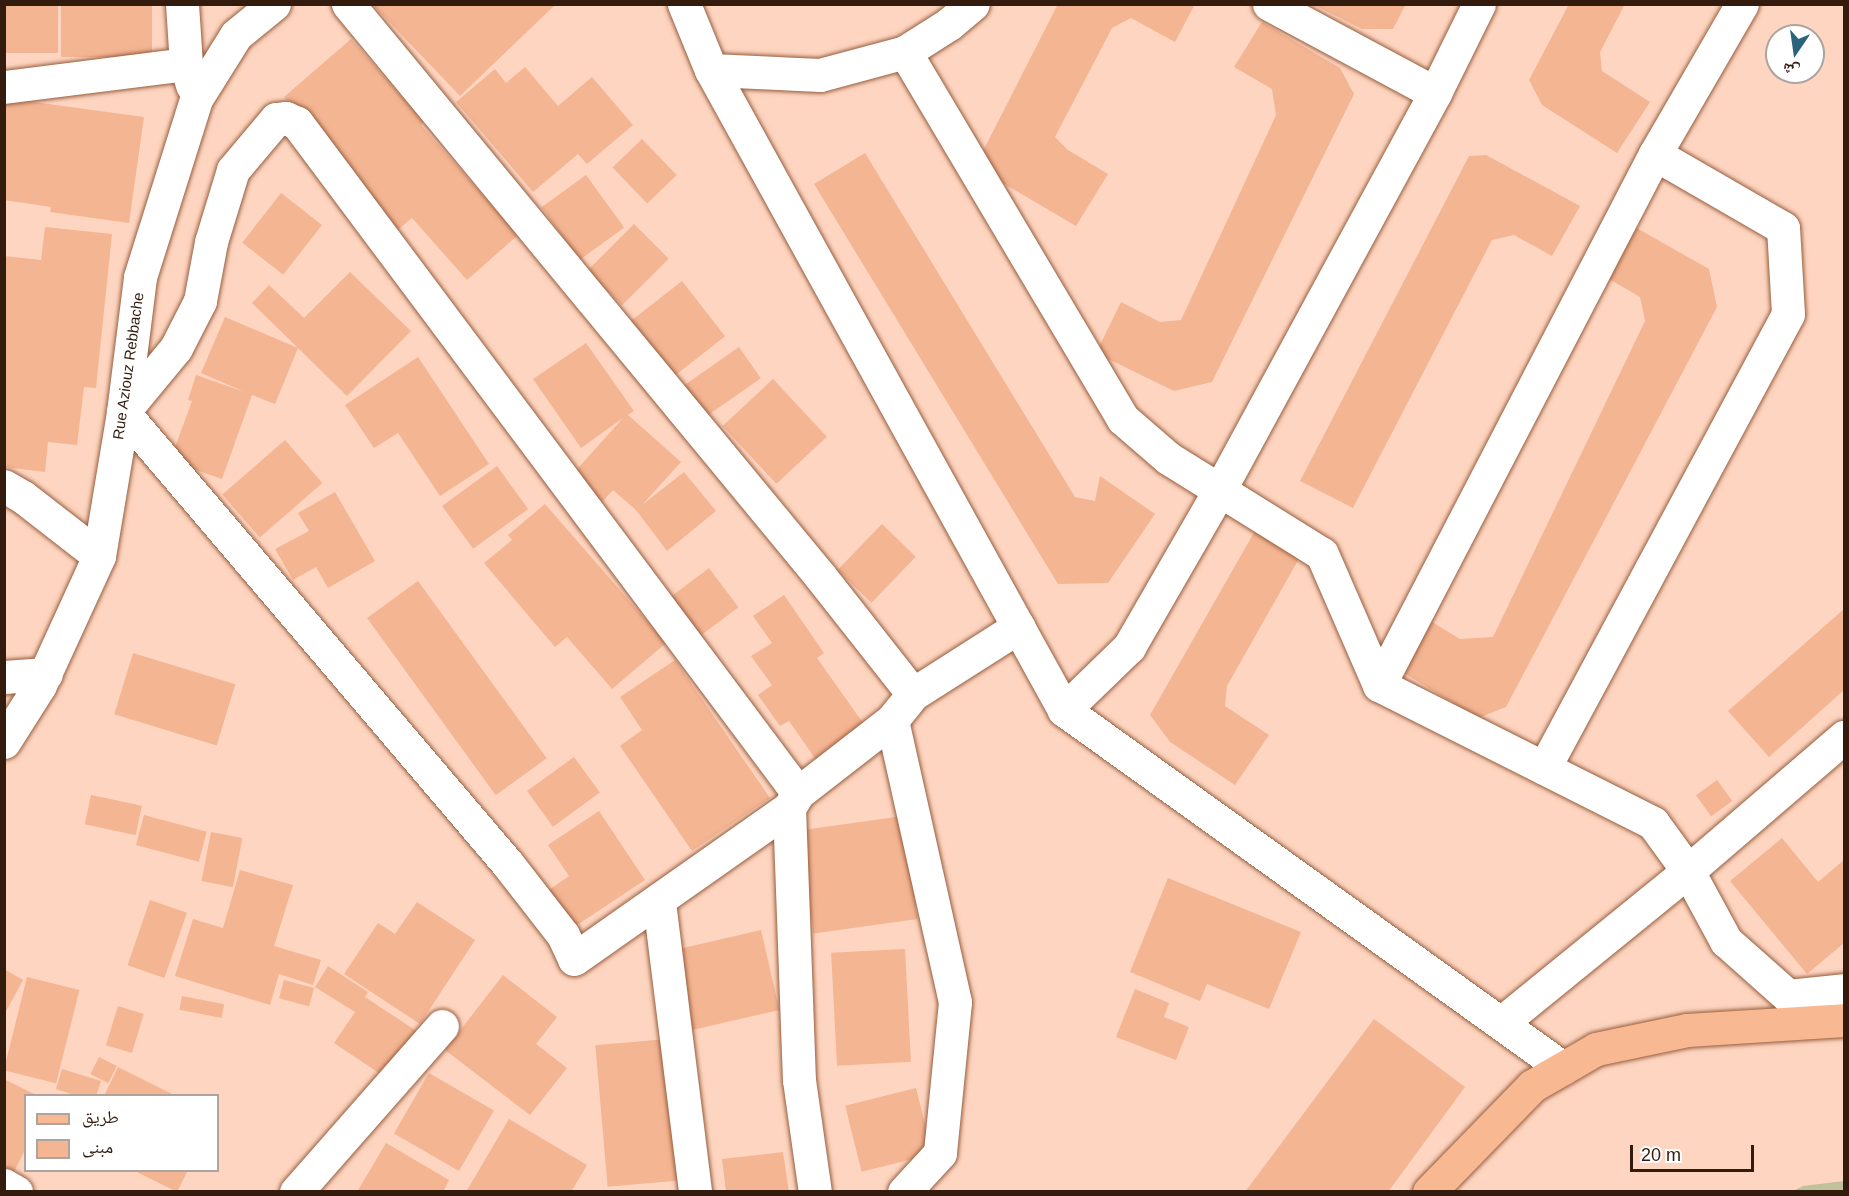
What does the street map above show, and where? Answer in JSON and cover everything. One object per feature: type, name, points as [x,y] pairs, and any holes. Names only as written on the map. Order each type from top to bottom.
[{"type":"main road","points":[[1429,1191],[1532,1086],[1596,1049],[1687,1030],[1845,1020]]},
{"type":"street","points":[[182,4],[186,64],[196,99]]},
{"type":"street","name":"Rue Aziouz Rebbache","points":[[4,742],[46,674],[99,556],[123,412],[140,277],[196,99],[236,35],[274,4]]},
{"type":"street","points":[[348,4],[820,576],[913,694]]},
{"type":"street","points":[[684,4],[711,70],[1064,710],[1563,1068]]},
{"type":"street","points":[[711,70],[820,75],[905,52],[950,24],[973,4]]},
{"type":"street","points":[[1269,4],[1436,93]]},
{"type":"street","points":[[1064,710],[1129,647],[1219,491],[1436,93],[1479,4]]},
{"type":"street","points":[[1379,685],[1655,154],[1742,4]]},
{"type":"street","points":[[905,52],[1123,419],[1168,458],[1322,554],[1379,685],[1653,823],[1688,871],[1726,940],[1788,996],[1845,990]]},
{"type":"street","points":[[4,87],[186,64]]},
{"type":"street","points":[[815,1191],[799,1080],[794,801],[297,123],[286,118],[276,119],[234,170],[211,242],[201,301],[176,348],[123,412],[507,863],[563,935],[574,959],[659,902],[794,801],[892,720],[913,694],[1018,627]]},
{"type":"street","points":[[1544,768],[1788,314],[1783,228],[1655,154]]},
{"type":"street","points":[[4,486],[23,496],[99,556]]},
{"type":"street","points":[[4,677],[46,674]]},
{"type":"street","points":[[892,720],[955,1002],[940,1153],[904,1191]]},
{"type":"street","points":[[1501,1023],[1688,871],[1845,737]]},
{"type":"street","points":[[659,902],[695,1191]]},
{"type":"street","points":[[296,1191],[442,1026]]},
{"type":"street","points":[[4,1185],[16,1191]]},
{"type":"green space","points":[[1844,1181],[1844,1191],[1793,1191],[1803,1186]]},
{"type":"building","points":[[4,4],[58,4],[58,53],[4,53]]},
{"type":"building","points":[[61,4],[152,4],[152,57],[61,57]]},
{"type":"building","points":[[372,4],[556,4],[460,96]]},
{"type":"building","points":[[1058,4],[1195,4],[1175,42],[1131,18],[1112,28],[1055,137],[1068,150],[1108,174],[1076,226],[996,179],[982,153]]},
{"type":"building","points":[[1312,4],[1406,4],[1393,29],[1362,29]]},
{"type":"building","points":[[1569,4],[1625,4],[1600,52],[1602,71],[1650,102],[1617,153],[1542,105],[1529,80]]},
{"type":"building","points":[[1262,22],[1340,68],[1354,94],[1212,382],[1174,391],[1096,353],[1121,302],[1160,322],[1181,320],[1276,115],[1272,89],[1234,67]]},
{"type":"building","points":[[351,39],[424,122],[421,125],[518,235],[467,280],[412,218],[394,233],[355,178],[284,97]]},
{"type":"building","points":[[525,67],[558,106],[592,77],[633,125],[587,164],[578,154],[533,192],[456,102],[495,69],[506,83]]},
{"type":"building","points":[[4,98],[144,117],[129,223],[50,212],[51,207],[4,200]]},
{"type":"building","points":[[642,139],[677,175],[647,203],[613,167]]},
{"type":"building","points":[[865,153],[1075,497],[1095,501],[1100,476],[1155,514],[1108,583],[1058,584],[814,184]]},
{"type":"building","points":[[1486,155],[1580,206],[1552,256],[1514,235],[1492,240],[1353,508],[1300,481],[1469,156]]},
{"type":"building","points":[[586,175],[624,228],[580,260],[542,207]]},
{"type":"building","points":[[281,193],[322,225],[283,275],[242,243]]},
{"type":"building","points":[[1626,222],[1709,269],[1717,307],[1506,707],[1478,718],[1399,670],[1429,620],[1460,639],[1493,637],[1645,321],[1640,297],[1597,272]]},
{"type":"building","points":[[634,224],[669,259],[622,305],[587,271]]},
{"type":"building","points":[[45,227],[112,234],[96,388],[84,387],[77,445],[48,442],[45,472],[4,467],[4,256],[41,260]]},
{"type":"building","points":[[350,272],[411,331],[347,396],[252,303],[269,285],[304,318]]},
{"type":"building","points":[[682,281],[725,336],[671,379],[628,323]]},
{"type":"building","points":[[225,317],[298,348],[275,404],[252,395],[222,479],[170,461],[192,401],[188,400],[196,375],[245,392],[201,373]]},
{"type":"building","points":[[586,343],[634,411],[628,415],[681,462],[642,505],[684,472],[716,511],[667,551],[636,510],[613,490],[601,503],[571,476],[623,418],[581,448],[533,379]]},
{"type":"building","points":[[739,347],[761,378],[702,419],[680,388]]},
{"type":"building","points":[[418,357],[489,464],[440,496],[398,433],[374,448],[345,405]]},
{"type":"building","points":[[773,379],[827,437],[776,484],[723,426]]},
{"type":"building","points":[[285,440],[322,483],[260,537],[222,494]]},
{"type":"building","points":[[497,466],[528,509],[473,549],[442,506]]},
{"type":"building","points":[[335,492],[375,561],[328,588],[316,567],[293,580],[275,549],[309,531],[298,513]]},
{"type":"building","points":[[545,504],[666,643],[612,689],[567,637],[555,647],[484,563],[512,540],[508,535]]},
{"type":"building","points":[[882,524],[916,557],[871,603],[838,570]]},
{"type":"building","points":[[1256,529],[1301,555],[1227,686],[1225,706],[1269,735],[1235,785],[1170,742],[1150,715]]},
{"type":"building","points":[[709,568],[738,607],[699,637],[670,597]]},
{"type":"building","points":[[418,581],[547,758],[496,795],[367,618]]},
{"type":"building","points":[[784,595],[824,653],[817,658],[868,730],[819,764],[789,721],[780,726],[758,695],[772,685],[751,656],[772,643],[753,616]]},
{"type":"building","points":[[1844,609],[1844,690],[1769,757],[1728,711]]},
{"type":"building","points":[[133,653],[235,684],[217,745],[114,714]]},
{"type":"building","points":[[675,660],[770,798],[692,851],[620,746],[642,730],[620,697]]},
{"type":"building","points":[[574,757],[600,793],[553,827],[527,791]]},
{"type":"building","points":[[1717,780],[1732,801],[1711,816],[1696,795]]},
{"type":"building","points":[[91,795],[142,806],[136,835],[85,824]]},
{"type":"building","points":[[599,811],[645,880],[571,929],[546,892],[569,876],[548,845]]},
{"type":"building","points":[[144,815],[207,832],[199,862],[136,845]]},
{"type":"building","points":[[903,816],[917,919],[813,934],[799,831]]},
{"type":"building","points":[[211,832],[242,838],[233,887],[201,881]]},
{"type":"building","points":[[1782,838],[1818,882],[1844,860],[1844,943],[1807,974],[1730,881]]},
{"type":"building","points":[[240,870],[293,885],[274,946],[321,960],[313,985],[279,974],[270,1005],[175,976],[193,919],[223,928]]},
{"type":"building","points":[[1168,878],[1301,932],[1269,1009],[1207,984],[1200,1001],[1130,972]]},
{"type":"building","points":[[150,900],[187,913],[164,978],[128,965]]},
{"type":"building","points":[[417,902],[475,940],[420,1024],[344,974],[378,923],[395,934]]},
{"type":"building","points":[[761,930],[779,1010],[689,1031],[670,951]]},
{"type":"building","points":[[905,949],[911,1062],[837,1066],[831,953]]},
{"type":"building","points":[[328,966],[368,992],[365,997],[418,1032],[388,1079],[334,1043],[355,1012],[315,987]]},
{"type":"building","points":[[4,969],[23,980],[4,1015]]},
{"type":"building","points":[[503,975],[557,1017],[536,1044],[567,1068],[530,1115],[445,1050]]},
{"type":"building","points":[[27,977],[79,990],[56,1083],[4,1070]]},
{"type":"building","points":[[284,980],[314,988],[309,1006],[279,998]]},
{"type":"building","points":[[1135,989],[1169,1003],[1164,1017],[1189,1027],[1176,1060],[1116,1037]]},
{"type":"building","points":[[182,996],[224,1004],[222,1018],[179,1010]]},
{"type":"building","points":[[118,1006],[144,1014],[132,1053],[106,1045]]},
{"type":"building","points":[[1374,1019],[1465,1087],[1388,1192],[1245,1192]]},
{"type":"building","points":[[667,1039],[679,1180],[608,1187],[595,1045]]},
{"type":"building","points":[[99,1057],[117,1066],[108,1083],[90,1074]]},
{"type":"building","points":[[118,1067],[172,1094],[105,1094]]},
{"type":"building","points":[[62,1069],[101,1081],[97,1094],[71,1094],[56,1089]]},
{"type":"building","points":[[429,1073],[494,1110],[459,1171],[394,1134]]},
{"type":"building","points":[[4,1079],[34,1094],[24,1094],[24,1152],[10,1180],[4,1178]]},
{"type":"building","points":[[916,1088],[932,1154],[862,1172],[845,1106]]},
{"type":"building","points":[[509,1119],[587,1165],[571,1192],[466,1192]]},
{"type":"building","points":[[386,1143],[449,1180],[443,1192],[357,1192]]},
{"type":"building","points":[[783,1152],[789,1192],[726,1192],[722,1159]]},
{"type":"building","points":[[137,1172],[187,1172],[177,1192]]}]
